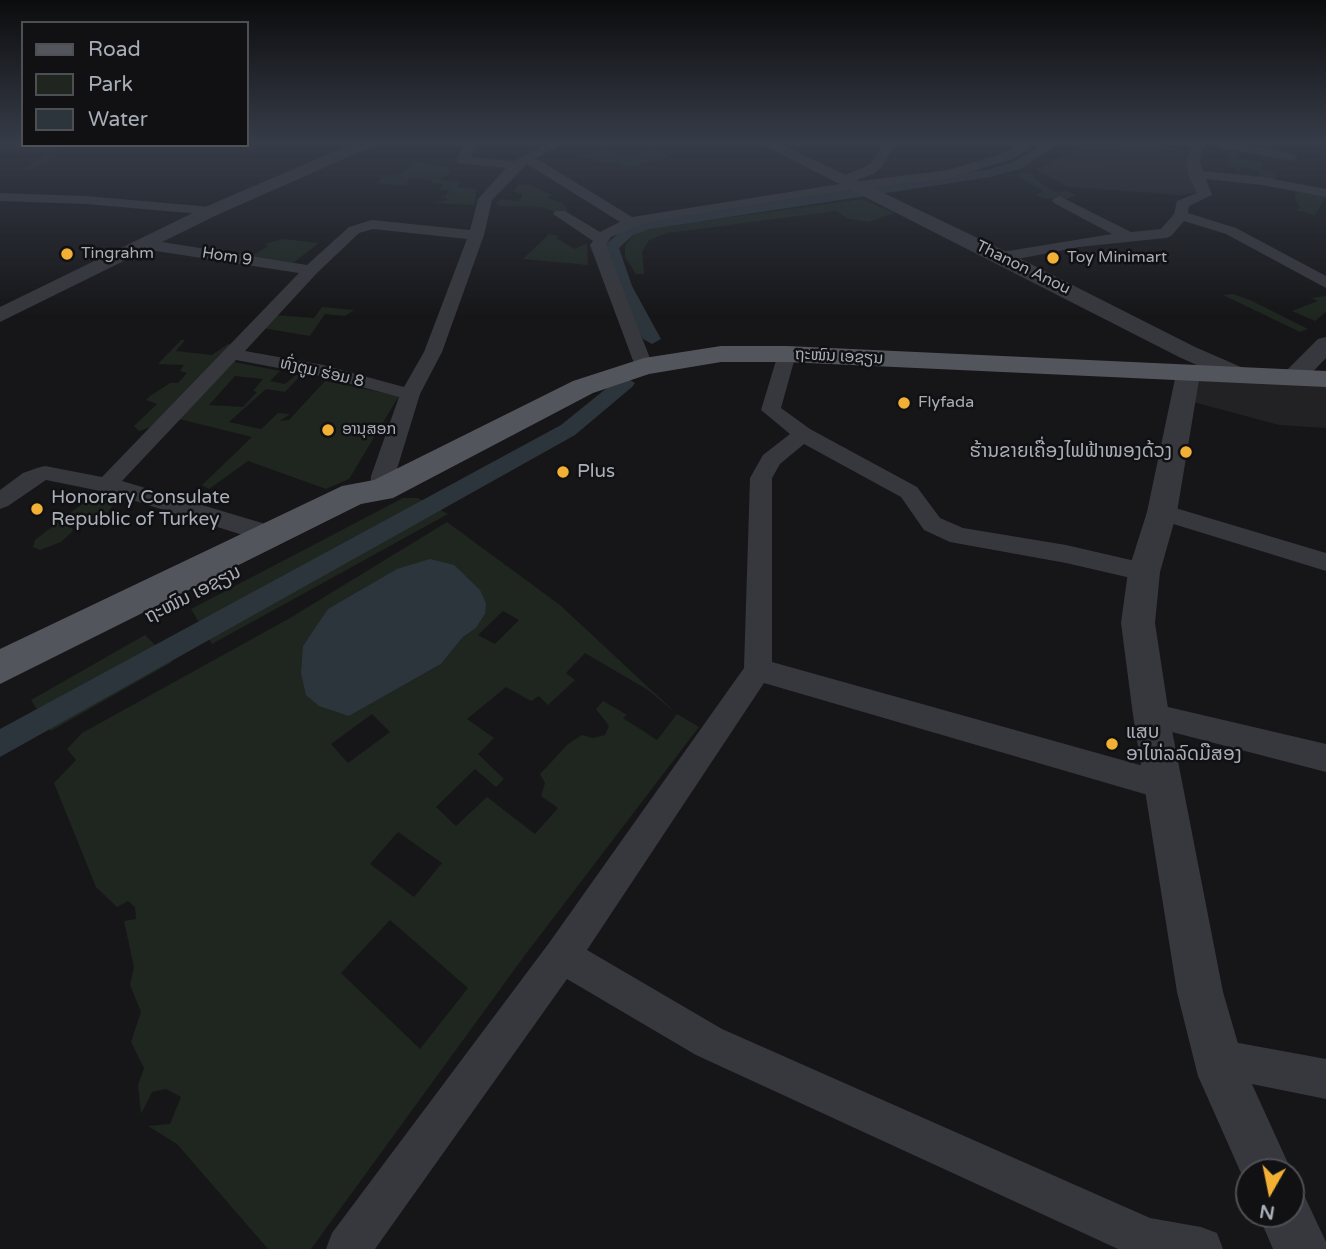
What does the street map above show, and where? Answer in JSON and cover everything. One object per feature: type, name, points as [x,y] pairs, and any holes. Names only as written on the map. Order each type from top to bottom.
[{"type":"main road","name":"ຖະໜົນ ເອຊຽນ","points":[[0,694],[363,508],[382,490],[583,387],[644,366],[721,354],[787,355],[1326,379]]},
{"type":"main road","name":"ຖະໜົນ ເອຊຽນ","points":[[0,667],[355,494],[382,490]]},
{"type":"street","points":[[112,202],[211,211]]},
{"type":"street","points":[[0,315],[231,202]]},
{"type":"street","points":[[382,490],[382,476],[410,394],[433,352],[476,236],[484,202]]},
{"type":"street","points":[[594,202],[631,223]]},
{"type":"street","points":[[644,366],[598,245],[600,238],[631,223],[737,202]]},
{"type":"street","name":"Thanon Anou","points":[[886,202],[1002,257],[1187,352],[1239,375]]},
{"type":"street","points":[[1063,202],[1131,238]]},
{"type":"street","points":[[1002,257],[1079,242],[1166,233],[1181,215],[1182,204],[1186,202]]},
{"type":"street","points":[[559,214],[600,238]]},
{"type":"street","points":[[1181,215],[1231,231],[1326,283]]},
{"type":"street","points":[[112,486],[111,480],[311,270],[354,230],[366,225],[476,236]]},
{"type":"street","name":"Hom 9","points":[[143,244],[311,270]]},
{"type":"street","points":[[1293,378],[1326,344]]},
{"type":"street","name":"ທົ່ງຕູມ ຮ່ອມ 8","points":[[233,354],[323,371],[410,394]]},
{"type":"street","points":[[787,355],[771,410],[803,434],[909,492],[932,524],[941,530],[958,536],[1066,554],[1144,572]]},
{"type":"street","points":[[1188,374],[1162,512],[1144,572],[1138,623],[1151,715],[1166,786],[1200,992],[1217,1058],[1260,1158]]},
{"type":"street","points":[[348,1249],[562,956],[758,670],[761,478],[771,460],[803,434]]},
{"type":"street","points":[[0,501],[32,478],[45,473],[112,486],[254,528],[268,535]]},
{"type":"street","points":[[1162,512],[1326,562]]},
{"type":"street","points":[[758,670],[1166,786]]},
{"type":"street","points":[[1151,715],[1326,758]]},
{"type":"street","points":[[562,956],[722,1047],[1148,1240],[1201,1249]]},
{"type":"street","points":[[1217,1058],[1326,1079]]},
{"type":"street","points":[[1291,1228],[1301,1249]]},
{"type":"shaded area","points":[[1188,374],[1326,379],[1326,428],[1279,425],[1182,399]]},
{"type":"green space","points":[[436,202],[475,202],[474,205],[431,203]]},
{"type":"green space","points":[[560,202],[569,211],[498,206],[496,203]]},
{"type":"green space","points":[[838,202],[870,202],[894,213],[868,222],[847,218],[836,211],[667,233],[649,240],[642,252],[644,274],[636,274],[625,257],[625,245],[635,233],[659,227]]},
{"type":"green space","points":[[1297,202],[1322,202],[1315,215],[1296,210],[1300,207]]},
{"type":"green space","points":[[549,234],[560,236],[556,238],[575,249],[587,243],[588,265],[523,259]]},
{"type":"green space","points":[[283,239],[319,243],[293,263],[249,257],[269,246],[264,244]]},
{"type":"green space","points":[[1233,294],[1308,329],[1300,332],[1223,295]]},
{"type":"green space","points":[[1326,296],[1326,312],[1315,321],[1292,311],[1318,301],[1311,298]]},
{"type":"green space","points":[[322,307],[354,310],[345,316],[325,314],[310,336],[262,328],[273,315],[314,318]]},
{"type":"green space","points":[[181,340],[185,340],[176,351],[212,355],[228,344],[233,345],[151,427],[139,431],[134,426],[157,404],[146,400],[170,383],[178,383],[187,373],[180,371],[184,365],[158,364]]},
{"type":"green space","points":[[234,362],[280,371],[270,381],[285,384],[296,375],[301,375],[285,392],[266,389],[229,422],[261,429],[278,413],[290,414],[280,421],[289,420],[325,381],[399,396],[349,479],[326,489],[248,461],[209,489],[202,485],[252,437],[179,419]],"holes":[[[235,376],[263,379],[253,391],[257,392],[243,407],[209,405]]]},
{"type":"green space","points":[[107,494],[119,497],[106,515],[88,525],[71,525],[73,531],[61,542],[40,550],[33,547],[35,540],[91,497]]},
{"type":"green space","points":[[403,498],[418,498],[448,514],[212,644],[191,609]]},
{"type":"green space","points":[[447,522],[560,605],[677,714],[699,727],[525,955],[311,1249],[268,1249],[177,1144],[148,1126],[170,1124],[181,1097],[166,1089],[152,1092],[141,1114],[138,1085],[144,1068],[131,1042],[141,1012],[130,985],[134,967],[124,921],[136,919],[135,907],[128,901],[117,907],[96,887],[54,783],[76,760],[67,749],[82,733],[290,618]],"holes":[[[354,596],[485,614],[476,628],[463,637],[441,664],[349,716],[303,646],[328,609]],[[503,611],[519,620],[495,644],[478,635]],[[585,653],[648,690],[677,714],[657,740],[623,718],[627,715],[603,701],[596,709],[609,726],[605,735],[593,738],[582,735],[568,744],[540,774],[545,783],[541,796],[558,808],[535,834],[487,797],[456,826],[436,807],[475,769],[496,787],[504,779],[478,754],[494,738],[467,719],[506,687],[531,701],[539,696],[548,705],[575,680],[566,673]],[[372,714],[390,732],[348,763],[331,744]],[[398,832],[442,863],[414,897],[370,864]],[[390,920],[468,988],[420,1049],[341,973]]]},
{"type":"green space","points":[[145,635],[172,662],[51,731],[31,700]]},
{"type":"water","points":[[430,559],[454,565],[480,590],[486,603],[485,614],[476,628],[463,637],[441,664],[349,716],[319,706],[306,695],[301,673],[303,646],[328,609],[397,569]]},
{"type":"waterway","points":[[652,339],[624,286],[611,247],[628,232],[647,225],[797,202]]},
{"type":"waterway","points":[[0,744],[568,430],[625,383]]},
{"type":"place","name":"Tingrahm","points":[[67,254]]},
{"type":"place","name":"Toy Minimart","points":[[1053,258]]},
{"type":"place","name":"Flyfada","points":[[904,403]]},
{"type":"place","name":"ອານຸສອກ","points":[[328,430]]},
{"type":"place","name":"ຮ້ານຂາຍເຄື່ອງໄຟຟ້າໜອງດ້ວງ","points":[[1186,452]]},
{"type":"place","name":"Plus","points":[[563,472]]},
{"type":"place","name":"Honorary Consulate Republic of Turkey","points":[[37,509]]},
{"type":"place","name":"ແສບ ອາໄຫ່ລລົດມືສອງ","points":[[1112,744]]}]
